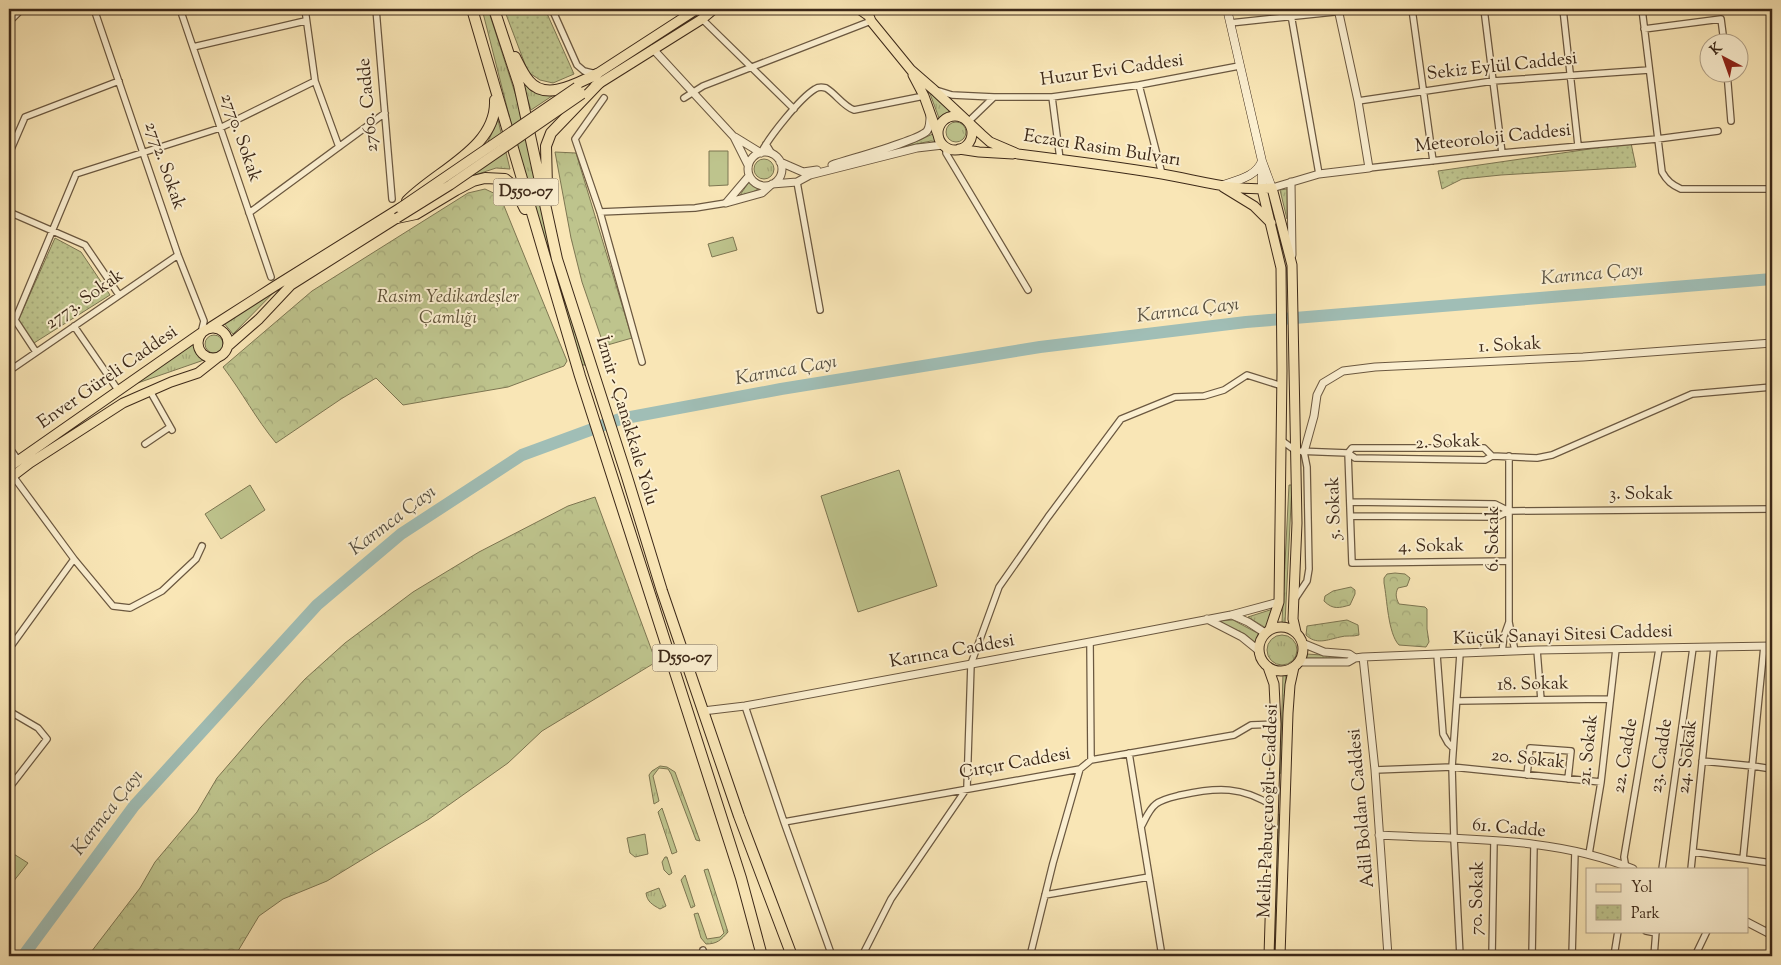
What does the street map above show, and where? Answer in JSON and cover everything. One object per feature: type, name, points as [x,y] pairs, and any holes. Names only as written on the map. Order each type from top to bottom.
[{"type":"highway","name":"İzmir - Çanakkale Yolu","points":[[472,9],[580,376],[731,846],[762,956]]},
{"type":"highway","name":"İzmir - Çanakkale Yolu","points":[[494,9],[519,85],[558,259],[662,591],[748,840],[792,956]]},
{"type":"highway","points":[[503,32],[528,80],[535,87],[546,91],[598,79]]},
{"type":"highway","points":[[548,213],[546,146],[551,133],[598,79]]},
{"type":"highway","points":[[398,213],[416,192],[484,137],[494,117],[495,84]]},
{"type":"highway","points":[[398,213],[416,214],[473,181],[485,178],[505,180],[515,189],[538,237]]},
{"type":"main road","points":[[598,79],[697,9]]},
{"type":"main road","points":[[398,213],[291,285],[259,319],[228,346],[224,354],[217,358],[208,357],[200,351],[198,342],[201,333],[275,286],[398,213],[450,185],[580,90],[653,49],[702,19],[714,9]]},
{"type":"main road","name":"Eczacı Rasim Bulvarı","points":[[859,9],[869,15],[911,70],[990,142],[1018,154],[1162,174],[1221,186],[1272,188]]},
{"type":"main road","points":[[1227,9],[1262,161],[1272,188],[1292,265],[1300,452],[1293,619],[1296,632],[1302,643],[1302,655],[1296,665],[1287,670],[1280,671],[1268,668],[1258,650],[1261,639],[1268,631],[1279,602],[1282,386],[1281,268],[1262,189],[1262,161]]},
{"type":"main road","points":[[911,70],[943,143],[952,150],[966,146],[972,137],[971,126],[958,116],[948,118],[940,126],[943,143]]},
{"type":"main road","points":[[959,149],[995,154],[1018,154]]},
{"type":"main road","points":[[1221,186],[1252,174],[1259,169],[1262,161]]},
{"type":"main road","points":[[1221,186],[1254,206],[1271,223]]},
{"type":"main road","points":[[211,328],[221,329],[225,333],[228,346]]},
{"type":"main road","name":"Enver Güreli Caddesi","points":[[9,467],[201,333]]},
{"type":"main road","name":"Enver Güreli Caddesi","points":[[11,477],[123,403],[198,373],[217,358]]},
{"type":"main road","points":[[1268,631],[1286,627],[1296,632]]},
{"type":"main road","name":"Melih Pabuçcuoğlu Caddesi","points":[[1280,956],[1288,713],[1290,684],[1296,665]]},
{"type":"main road","name":"Melih Pabuçcuoğlu Caddesi","points":[[1268,668],[1274,684],[1276,724],[1269,956]]},
{"type":"street","points":[[9,22],[22,9]]},
{"type":"street","name":"2772. Sokak","points":[[94,9],[178,255],[204,321]]},
{"type":"street","name":"2770. Sokak","points":[[180,9],[271,277]]},
{"type":"street","points":[[304,9],[315,81],[339,148]]},
{"type":"street","name":"2760. Cadde","points":[[376,9],[392,199]]},
{"type":"street","points":[[552,9],[577,65],[598,79]]},
{"type":"street","points":[[1290,9],[1319,174]]},
{"type":"street","points":[[1230,23],[1338,10],[1363,9]]},
{"type":"street","points":[[1412,9],[1433,161]]},
{"type":"street","points":[[1484,9],[1502,153]]},
{"type":"street","points":[[1563,9],[1578,145]]},
{"type":"street","points":[[1642,9],[1662,172],[1672,185],[1681,189],[1772,189]]},
{"type":"street","points":[[1338,10],[1358,101],[1369,168]]},
{"type":"street","points":[[684,98],[703,86],[869,15]]},
{"type":"street","points":[[702,19],[794,109]]},
{"type":"street","points":[[1644,29],[1721,19],[1723,32]]},
{"type":"street","points":[[193,47],[305,21]]},
{"type":"street","points":[[653,49],[734,137],[761,153],[772,154]]},
{"type":"street","name":"Huzur Evi Caddesi","points":[[934,90],[952,94],[994,97],[1052,97],[1139,85],[1239,66]]},
{"type":"street","name":"Sekiz Eylül Caddesi","points":[[1358,101],[1493,81],[1570,74],[1649,70]]},
{"type":"street","points":[[9,154],[12,139],[25,117],[119,81]]},
{"type":"street","points":[[36,352],[15,320],[76,174],[220,128],[315,81]]},
{"type":"street","points":[[1728,82],[1731,121]]},
{"type":"street","points":[[1139,85],[1162,174]]},
{"type":"street","points":[[748,165],[753,157],[761,153],[794,109],[810,92],[818,87],[826,88],[854,110],[924,96]]},
{"type":"street","points":[[968,122],[994,97]]},
{"type":"street","points":[[1052,97],[1060,159]]},
{"type":"street","points":[[604,98],[575,139],[600,212],[642,362]]},
{"type":"street","points":[[249,213],[385,113]]},
{"type":"street","points":[[766,144],[780,162],[803,172],[815,170],[904,142],[926,132],[929,127],[930,113]]},
{"type":"street","name":"Meteoroloji Caddesi","points":[[1272,188],[1319,174],[1718,131]]},
{"type":"street","points":[[734,137],[748,165],[749,176],[759,185],[768,186],[797,182],[810,175],[943,143],[946,154],[1028,290]]},
{"type":"street","points":[[600,212],[695,208],[762,194],[776,181],[781,172],[780,162]]},
{"type":"street","points":[[726,202],[749,176]]},
{"type":"street","points":[[797,182],[820,310]]},
{"type":"street","points":[[1291,182],[1292,265]]},
{"type":"street","points":[[9,212],[86,245],[119,296]]},
{"type":"street","name":"2773. Sokak","points":[[9,371],[178,255]]},
{"type":"street","points":[[204,321],[211,328]]},
{"type":"street","points":[[201,333],[204,321]]},
{"type":"street","points":[[74,326],[116,387]]},
{"type":"street","name":"1. Sokak","points":[[1300,452],[1314,416],[1317,395],[1323,383],[1343,371],[1376,367],[1583,357],[1772,343]]},
{"type":"street","points":[[862,956],[891,899],[967,788],[971,664],[999,587],[1048,517],[1121,418],[1175,397],[1204,396],[1224,390],[1247,376],[1282,386]]},
{"type":"street","points":[[1492,456],[1537,458],[1552,455],[1692,394],[1772,387]]},
{"type":"street","points":[[145,444],[171,428],[153,400],[150,391]]},
{"type":"street","points":[[1281,440],[1300,452],[1308,479],[1309,570],[1307,581],[1294,600]]},
{"type":"street","points":[[9,447],[18,460]]},
{"type":"street","name":"2. Sokak","points":[[1300,452],[1348,452],[1355,458],[1485,460],[1492,456],[1484,448],[1352,448],[1348,452]]},
{"type":"street","name":"5. Sokak","points":[[1348,452],[1352,563]]},
{"type":"street","name":"6. Sokak","points":[[1509,456],[1509,622]]},
{"type":"street","points":[[11,477],[113,606],[130,608],[162,591],[196,559],[202,546]]},
{"type":"street","name":"3. Sokak","points":[[1350,502],[1495,504],[1509,511]]},
{"type":"street","name":"3. Sokak","points":[[1350,516],[1497,517],[1509,511],[1772,509]]},
{"type":"street","points":[[9,649],[74,559]]},
{"type":"street","name":"4. Sokak","points":[[1352,563],[1509,561]]},
{"type":"street","name":"Karınca Caddesi","points":[[703,711],[745,706],[1090,642],[1231,614],[1279,602]]},
{"type":"street","points":[[1231,614],[1268,631]]},
{"type":"street","points":[[1207,619],[1242,637],[1258,650]]},
{"type":"street","points":[[1509,622],[1515,651]]},
{"type":"street","points":[[1502,652],[1504,636],[1509,622]]},
{"type":"street","points":[[1090,642],[1091,760]]},
{"type":"street","name":"Küçük Sanayi Sitesi Caddesi","points":[[1302,643],[1324,652],[1349,654],[1359,658]]},
{"type":"street","points":[[1743,859],[1768,646]]},
{"type":"street","name":"Küçük Sanayi Sitesi Caddesi","points":[[1296,665],[1348,662],[1359,658],[1537,650],[1768,646]]},
{"type":"street","name":"23. Cadde","points":[[1662,868],[1693,648]]},
{"type":"street","name":"24. Sokak","points":[[1691,868],[1714,648]]},
{"type":"street","name":"21. Sokak","points":[[1589,854],[1601,782],[1616,649]]},
{"type":"street","name":"22. Cadde","points":[[1628,868],[1624,857],[1659,649]]},
{"type":"street","points":[[1537,650],[1541,700]]},
{"type":"street","points":[[1460,654],[1452,767],[1460,956]]},
{"type":"street","points":[[1437,655],[1443,734],[1453,748]]},
{"type":"street","name":"Adil Boldan Caddesi","points":[[1359,658],[1375,770],[1388,956]]},
{"type":"street","name":"18. Sokak","points":[[1457,701],[1609,699]]},
{"type":"street","points":[[745,706],[832,956]]},
{"type":"street","points":[[9,711],[38,728],[47,739],[9,788]]},
{"type":"street","name":"Çırçır Caddesi","points":[[784,822],[1080,769],[1091,760],[1234,735],[1251,725],[1276,724]]},
{"type":"street","points":[[1526,775],[1530,748],[1571,751],[1568,779]]},
{"type":"street","points":[[1129,753],[1162,956]]},
{"type":"street","points":[[1702,761],[1772,769]]},
{"type":"street","name":"20. Sokak","points":[[1375,770],[1452,767],[1601,782]]},
{"type":"street","points":[[1030,956],[1080,769]]},
{"type":"street","points":[[1141,827],[1156,804],[1169,798],[1213,789],[1230,789],[1241,792],[1261,798],[1274,807]]},
{"type":"street","name":"61. Cadde","points":[[1379,835],[1534,845],[1589,854],[1628,868]]},
{"type":"street","name":"70. Sokak","points":[[1492,956],[1494,841]]},
{"type":"street","points":[[1532,956],[1534,845]]},
{"type":"street","points":[[1572,956],[1575,851]]},
{"type":"street","points":[[1693,852],[1772,863]]},
{"type":"street","points":[[1045,896],[1149,877]]},
{"type":"street","points":[[1748,923],[1770,934],[1772,918]]},
{"type":"street","points":[[1614,956],[1618,932]]},
{"type":"street","points":[[1654,956],[1656,932]]},
{"type":"street","points":[[1695,956],[1707,932]]},
{"type":"street","points":[[703,950],[705,956]]},
{"type":"green space","points":[[482,9],[488,9],[524,121],[548,241],[585,365],[580,365],[512,127]]},
{"type":"green space","points":[[504,9],[545,9],[574,74],[553,83],[540,80],[528,72]]},
{"type":"green space","points":[[522,81],[531,91],[552,96],[531,110]]},
{"type":"green space","points":[[929,91],[950,111],[939,118]]},
{"type":"green space","points":[[498,120],[510,169],[496,168],[472,176]]},
{"type":"green space","points":[[952,122],[960,122],[966,128],[966,136],[960,142],[952,142],[946,136],[946,128]]},
{"type":"green space","points":[[935,133],[937,142],[931,141],[906,146]]},
{"type":"green space","points":[[1631,143],[1636,167],[1462,179],[1442,189],[1438,171]]},
{"type":"green space","points":[[709,151],[728,151],[728,185],[709,186]]},
{"type":"green space","points":[[555,152],[576,153],[632,338],[604,346],[582,282],[571,238]]},
{"type":"green space","points":[[764,159],[771,162],[774,169],[771,176],[764,179],[757,176],[754,169],[757,162]]},
{"type":"green space","points":[[749,182],[760,188],[749,194],[740,195]]},
{"type":"green space","name":"Rasim Yedikardeşler Çamlığı","points":[[485,189],[500,196],[567,361],[564,366],[508,387],[403,405],[376,378],[276,443],[223,367],[312,291],[468,193]]},
{"type":"green space","points":[[1287,189],[1287,219],[1280,190]]},
{"type":"green space","points":[[733,237],[737,250],[712,257],[708,244]]},
{"type":"green space","points":[[55,238],[81,252],[110,295],[34,343],[18,321]]},
{"type":"green space","points":[[283,283],[233,334],[223,322]]},
{"type":"green space","points":[[214,335],[220,338],[223,344],[220,350],[214,353],[208,350],[205,344],[208,338]]},
{"type":"green space","points":[[194,344],[197,355],[204,360],[129,386]]},
{"type":"green space","points":[[899,470],[937,586],[858,612],[821,496]]},
{"type":"green space","points":[[250,485],[265,510],[221,539],[205,514]]},
{"type":"green space","points":[[1289,485],[1292,485],[1285,623],[1282,622]]},
{"type":"green space","points":[[595,497],[656,662],[542,731],[508,763],[429,819],[327,881],[283,899],[259,916],[235,956],[88,956],[140,888],[155,862],[197,812],[217,778],[305,679],[345,643],[413,592],[479,552],[568,506]]},
{"type":"green space","points":[[1387,574],[1405,574],[1410,578],[1407,586],[1397,590],[1396,596],[1399,604],[1425,607],[1427,609],[1429,642],[1426,647],[1399,645],[1392,633],[1384,578]]},
{"type":"green space","points":[[1351,587],[1355,590],[1355,594],[1350,605],[1336,608],[1324,601],[1325,596],[1333,591]]},
{"type":"green space","points":[[1273,609],[1266,628],[1248,617]]},
{"type":"green space","points":[[1233,620],[1261,635],[1256,643],[1245,634],[1213,621]]},
{"type":"green space","points":[[1347,620],[1358,625],[1359,635],[1318,641],[1306,635],[1307,626]]},
{"type":"green space","points":[[1282,635],[1293,639],[1297,650],[1293,661],[1282,665],[1271,661],[1267,650],[1271,639]]},
{"type":"green space","points":[[1307,654],[1349,657],[1349,658],[1307,658]]},
{"type":"green space","points":[[1283,673],[1286,674],[1283,774],[1280,773]]},
{"type":"green space","points":[[660,766],[667,767],[675,772],[700,841],[696,840],[668,769],[659,768],[653,776],[659,801],[654,804],[649,775]]},
{"type":"green space","points":[[662,808],[677,852],[672,854],[658,812]]},
{"type":"green space","points":[[1278,814],[1280,815],[1279,833],[1281,835],[1276,956],[1273,956]]},
{"type":"green space","points":[[645,834],[648,854],[635,857],[630,853],[627,838]]},
{"type":"green space","points":[[9,851],[28,863],[9,887]]},
{"type":"green space","points":[[667,857],[672,873],[669,875],[664,870],[662,862]]},
{"type":"green space","points":[[708,869],[728,932],[718,941],[706,944],[701,938],[694,914],[698,913],[707,939],[720,937],[724,933],[704,870]]},
{"type":"green space","points":[[685,875],[695,906],[691,908],[681,880]]},
{"type":"green space","points":[[659,888],[666,906],[660,909],[649,901],[646,893]]},
{"type":"waterway","name":"Karınca Çayı","points":[[23,956],[134,806],[317,605],[401,534],[522,455],[620,419],[781,389],[1040,347],[1246,322],[1772,279]]}]
